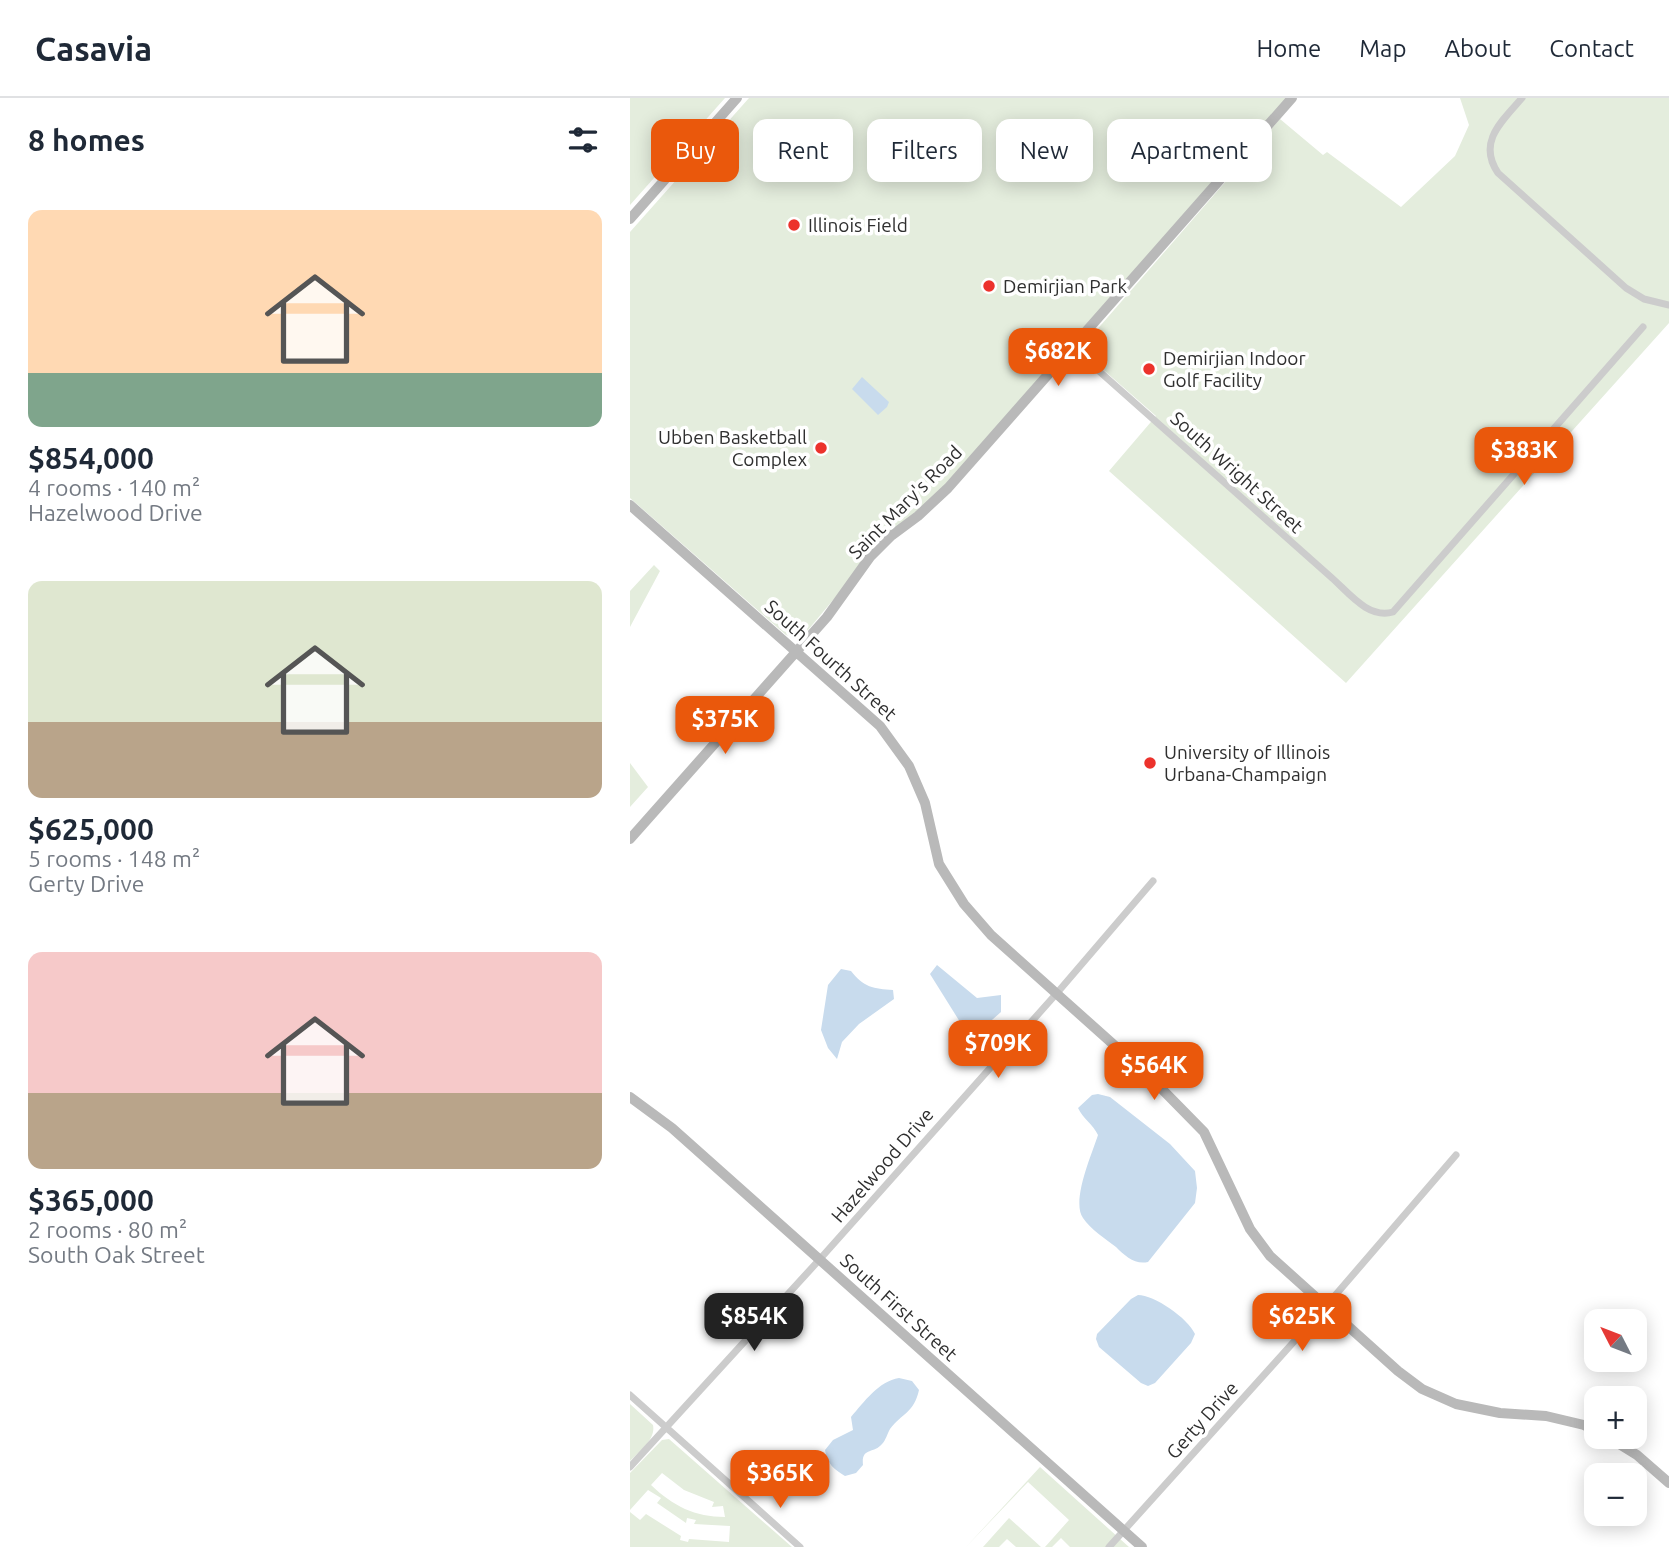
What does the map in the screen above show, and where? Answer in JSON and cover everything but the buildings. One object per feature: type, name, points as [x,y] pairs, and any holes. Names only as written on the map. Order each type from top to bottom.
[{"type":"street","points":[[630,219],[737,98]]},
{"type":"street","name":"Saint Mary's Road","points":[[630,839],[827,617],[870,557],[948,488],[1292,98]]},
{"type":"street","points":[[1522,98],[1491,136],[1490,153],[1495,168],[1626,288],[1644,299],[1667,301]]},
{"type":"street","name":"South Wright Street","points":[[1073,348],[1365,607],[1383,615],[1393,612],[1643,327]]},
{"type":"street","name":"South Fourth Street","points":[[630,505],[880,726],[893,741],[909,766],[925,803],[939,864],[964,904],[991,935],[1151,1078],[1204,1132],[1250,1229],[1270,1256],[1398,1371],[1422,1389],[1457,1404],[1500,1413],[1546,1416],[1584,1425]]},
{"type":"street","name":"Hazelwood Drive","points":[[630,1467],[820,1259],[1153,881]]},
{"type":"street","name":"South First Street","points":[[630,1097],[673,1128],[1142,1547]]},
{"type":"street","name":"Gerty Drive","points":[[1109,1547],[1326,1306],[1456,1154]]},
{"type":"street","points":[[630,1395],[800,1547]]},
{"type":"street","points":[[1627,1449],[1669,1483]]},
{"type":"green space","points":[[630,98],[725,98],[706,119],[651,119],[651,181],[630,205]]},
{"type":"green space","points":[[749,98],[1288,98],[1269,119],[1107,119],[1107,182],[1214,182],[983,444],[926,505],[888,534],[798,639],[786,635],[630,498],[630,232],[674,182],[739,182],[739,119],[730,119]]},
{"type":"green space","points":[[1460,98],[1669,98],[1669,323],[1346,683],[1109,471],[1156,416],[1081,348],[1225,182],[1272,182],[1272,128],[1280,119],[1323,155],[1327,152],[1401,207],[1455,156],[1469,125]]},
{"type":"green space","points":[[654,565],[660,571],[630,627],[630,591]]},
{"type":"green space","points":[[630,763],[648,787],[630,807]]},
{"type":"green space","points":[[630,1404],[653,1425],[653,1430],[646,1445],[630,1461]]},
{"type":"green space","points":[[669,1439],[792,1547],[630,1547],[630,1512],[640,1520],[646,1514],[681,1536],[680,1540],[729,1542],[730,1526],[694,1524],[696,1520],[687,1518],[686,1523],[657,1503],[661,1498],[648,1490],[630,1510],[630,1473],[662,1440]],"holes":[[[662,1473],[684,1490],[714,1502],[712,1507],[723,1506],[725,1517],[704,1515],[685,1509],[651,1485]]]},
{"type":"green space","points":[[1040,1467],[1129,1547],[1070,1547],[1061,1538],[1052,1547],[1045,1547],[1069,1520],[1028,1482],[966,1547]]},
{"type":"green space","points":[[1009,1518],[1041,1547],[1016,1547],[1007,1539],[999,1547],[983,1547]]},
{"type":"water","points":[[862,377],[889,402],[878,415],[852,389]]},
{"type":"water","points":[[937,965],[977,998],[1001,995],[1001,1012],[984,1027],[960,1022],[930,974]]},
{"type":"water","points":[[841,969],[851,971],[869,986],[893,990],[894,999],[859,1024],[842,1042],[837,1059],[828,1048],[821,1030],[828,985]]},
{"type":"water","points":[[1092,1095],[1110,1097],[1170,1144],[1195,1171],[1195,1203],[1148,1262],[1135,1261],[1127,1256],[1090,1226],[1080,1210],[1081,1189],[1098,1135],[1078,1108]]},
{"type":"water","points":[[1138,1295],[1170,1308],[1195,1334],[1191,1343],[1155,1383],[1148,1386],[1099,1347],[1096,1339],[1097,1334]]},
{"type":"water","points":[[899,1378],[912,1381],[919,1390],[914,1404],[890,1429],[885,1441],[866,1453],[863,1465],[856,1473],[845,1476],[832,1466],[825,1450],[833,1440],[853,1430],[851,1417],[872,1393],[885,1383]]},
{"type":"waterway","points":[[795,1455],[815,1463],[828,1461]]},
{"type":"place","name":"Illinois Field","points":[[794,225]]},
{"type":"place","name":"Demirjian Park","points":[[989,286]]},
{"type":"place","name":"Demirjian Indoor Golf Facility","points":[[1149,369]]},
{"type":"place","name":"Ubben Basketball Complex","points":[[821,448]]},
{"type":"place","name":"University of Illinois Urbana-Champaign","points":[[1150,763]]}]
